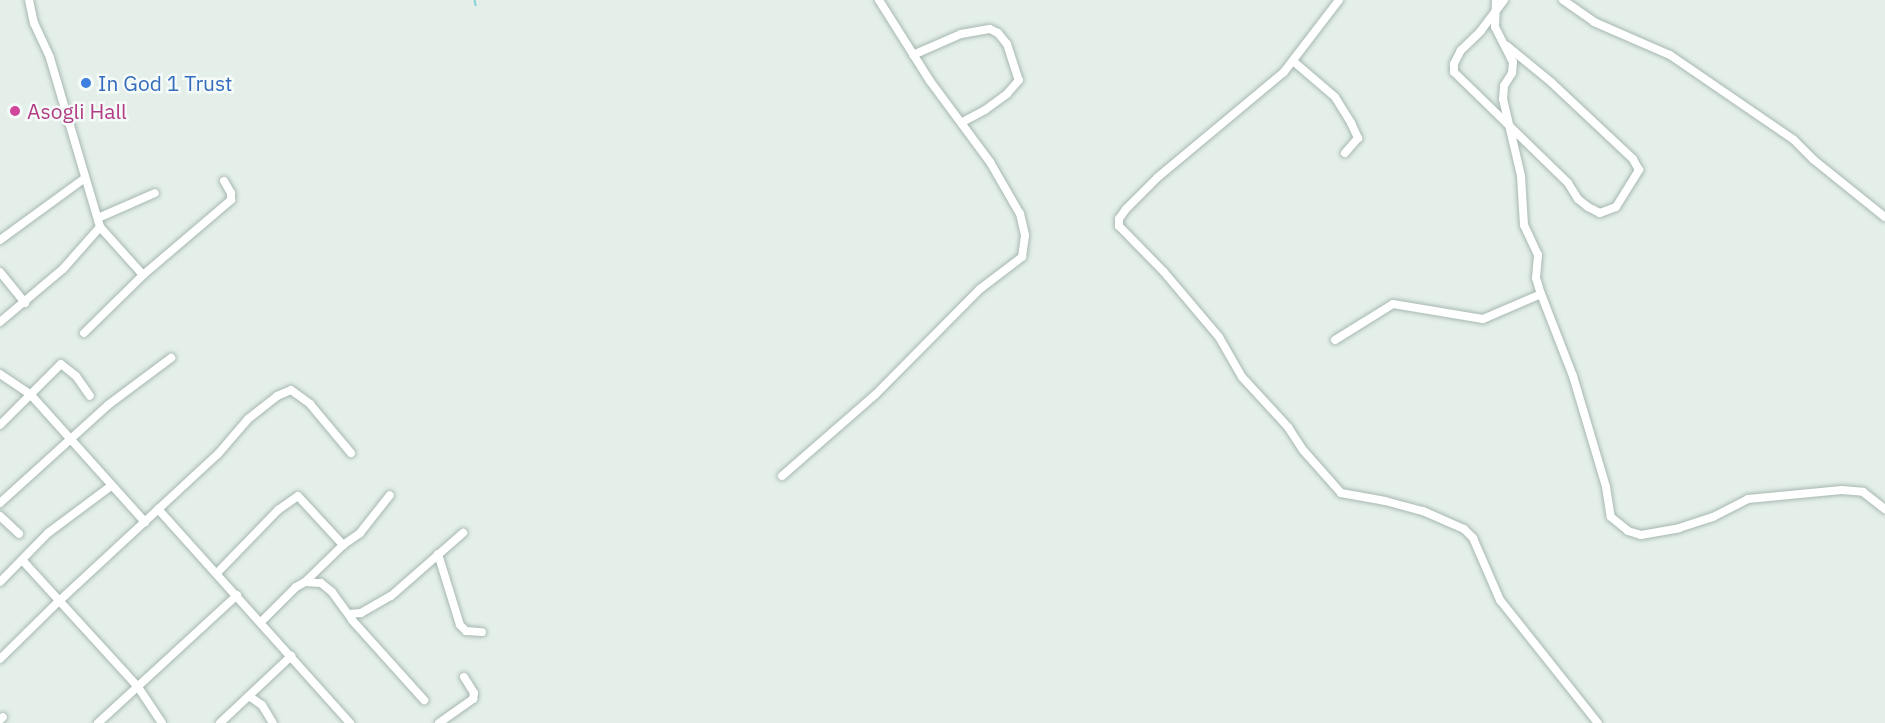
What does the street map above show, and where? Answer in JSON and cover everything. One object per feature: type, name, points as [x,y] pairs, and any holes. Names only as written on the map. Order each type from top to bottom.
[{"type":"street","points":[[29,0],[34,23],[50,58],[99,223],[143,274]]},
{"type":"street","points":[[782,476],[875,395],[980,289],[1022,257],[1025,235],[1020,214],[990,162],[913,55],[879,0]]},
{"type":"street","points":[[1339,0],[1284,72],[1226,123],[1157,178],[1125,209],[1119,219],[1119,226],[1164,272],[1219,337],[1242,377],[1288,427],[1303,450],[1341,493],[1413,509],[1464,529],[1480,550],[1488,575],[1500,600],[1598,723]]},
{"type":"street","points":[[1496,0],[1495,27],[1513,62],[1512,73],[1504,87],[1503,99],[1521,176],[1524,225],[1539,255],[1536,278],[1573,376],[1606,487],[1609,513],[1616,523],[1628,531],[1641,535],[1679,528],[1721,514],[1748,499],[1829,491],[1861,491],[1885,508]]},
{"type":"street","points":[[1504,0],[1481,32],[1461,50],[1454,64],[1454,72],[1568,183],[1578,199],[1600,213],[1616,207],[1639,170],[1620,147],[1551,82],[1505,45]]},
{"type":"street","points":[[1563,0],[1594,22],[1670,54],[1794,140],[1814,160],[1885,218]]},
{"type":"street","points":[[913,55],[961,34],[990,28],[998,33],[1007,44],[1019,80],[1007,94],[986,110],[962,122]]},
{"type":"street","points":[[1293,60],[1335,97],[1351,123],[1358,138],[1345,153]]},
{"type":"street","points":[[0,240],[85,178]]},
{"type":"street","points":[[84,333],[143,274],[231,200],[231,193],[224,181]]},
{"type":"street","points":[[0,322],[25,303],[63,268],[99,223],[155,193]]},
{"type":"street","points":[[0,272],[25,303]]},
{"type":"street","points":[[1335,339],[1393,304],[1483,319],[1541,294]]},
{"type":"street","points":[[0,502],[108,405],[171,358]]},
{"type":"street","points":[[0,425],[61,364],[75,376],[90,396]]},
{"type":"street","points":[[0,374],[31,395],[69,441],[145,522]]},
{"type":"street","points":[[0,659],[218,454],[248,419],[277,396],[291,390],[310,404],[351,453]]},
{"type":"street","points":[[0,582],[24,561],[48,533],[111,486]]},
{"type":"street","points":[[261,622],[296,587],[305,582],[343,545],[360,533],[390,495]]},
{"type":"street","points":[[217,573],[278,510],[298,496],[343,545]]},
{"type":"street","points":[[159,509],[350,723]]},
{"type":"street","points":[[0,516],[19,534]]},
{"type":"street","points":[[349,614],[361,613],[392,596],[463,533]]},
{"type":"street","points":[[438,554],[460,625],[466,631],[482,632]]},
{"type":"street","points":[[24,561],[58,602],[138,687],[162,723]]},
{"type":"street","points":[[305,582],[321,583],[424,700]]},
{"type":"street","points":[[98,723],[237,596]]},
{"type":"street","points":[[220,723],[291,656]]},
{"type":"street","points":[[439,723],[473,699],[474,693],[464,677]]},
{"type":"street","points":[[249,696],[262,705],[273,723]]},
{"type":"waterway","points":[[475,0],[476,5]]},
{"type":"place","name":"In God 1 Trust","points":[[86,83]]},
{"type":"place","name":"Asogli Hall","points":[[15,111]]}]
